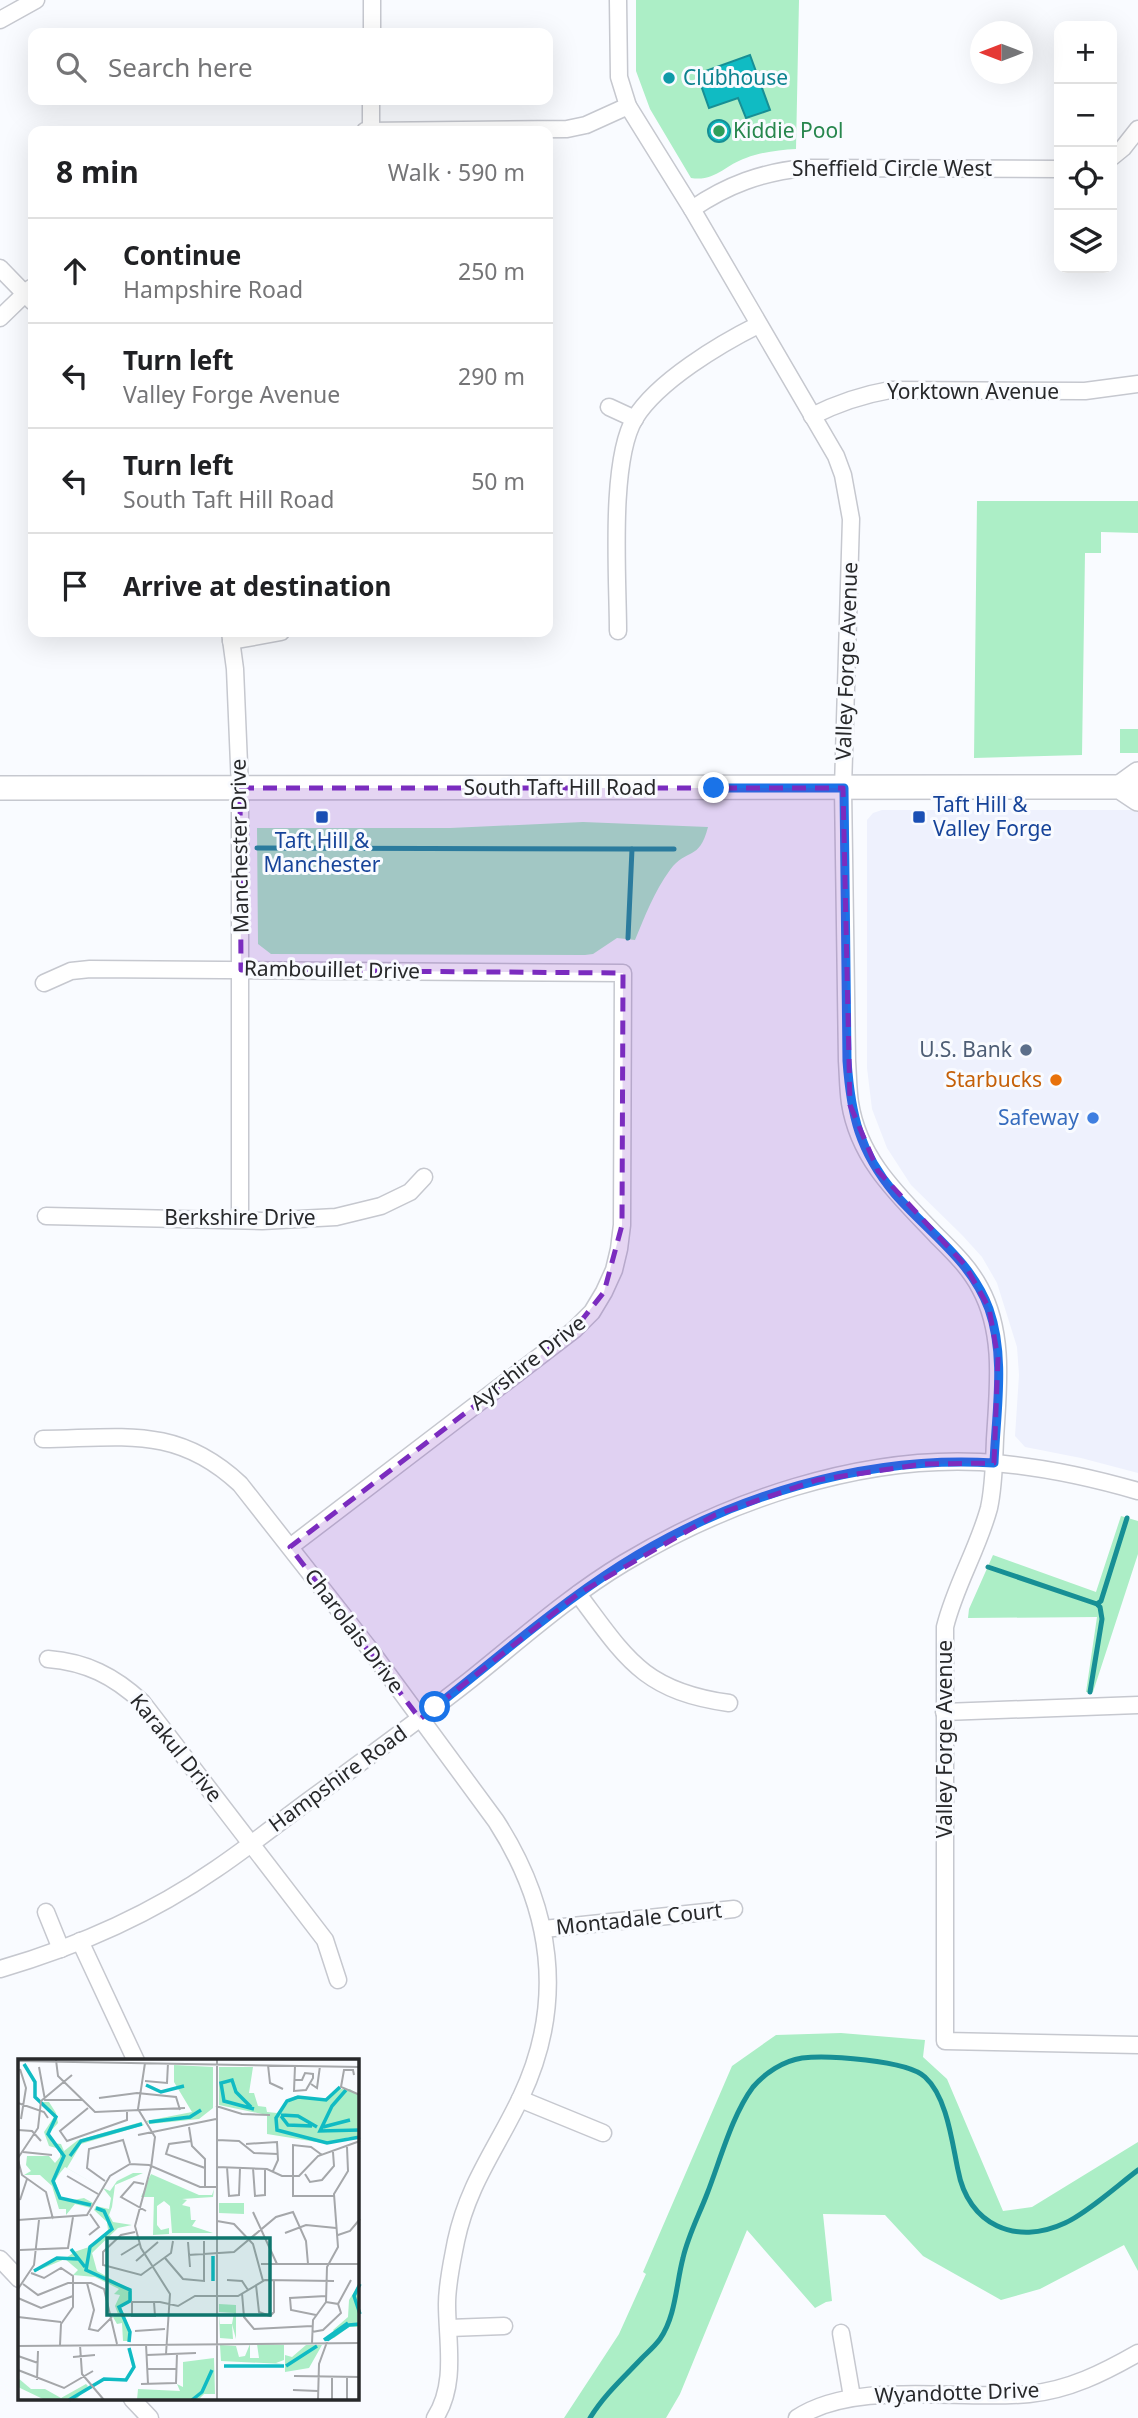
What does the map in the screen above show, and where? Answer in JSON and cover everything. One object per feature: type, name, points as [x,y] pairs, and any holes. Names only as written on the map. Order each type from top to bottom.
[{"type":"main road","name":"South Taft Hill Road","points":[[0,788],[1132,787]]},
{"type":"street","points":[[0,20],[36,0]]},
{"type":"street","points":[[372,0],[372,28]]},
{"type":"street","name":"Valley Forge Avenue","points":[[618,0],[619,77],[628,106],[692,209],[836,456],[844,475],[851,519],[844,788],[847,1061],[850,1105],[860,1138],[878,1171],[896,1195],[965,1265],[980,1288],[995,1330],[998,1358],[994,1463],[989,1507],[951,1603],[945,1627],[945,2041],[1138,2045]]},
{"type":"street","points":[[371,105],[371,126]]},
{"type":"street","points":[[553,129],[586,125],[628,106]]},
{"type":"street","points":[[1117,153],[1138,129]]},
{"type":"street","name":"Sheffield Circle West","points":[[692,209],[731,186],[752,177],[782,170],[1054,169]]},
{"type":"street","points":[[0,268],[28,292]]},
{"type":"street","points":[[0,318],[28,296]]},
{"type":"street","points":[[618,631],[618,505],[622,454],[635,419],[666,384],[715,348],[758,324]]},
{"type":"street","name":"Yorktown Avenue","points":[[812,416],[835,404],[862,395],[890,390],[1085,391],[1138,384]]},
{"type":"street","points":[[609,407],[635,419]]},
{"type":"street","name":"Manchester Drive","points":[[231,637],[240,788],[240,1219]]},
{"type":"street","name":"Rambouillet Drive","points":[[44,983],[71,971],[90,969],[623,973]]},
{"type":"street","name":"Ayrshire Drive","points":[[290,1547],[574,1330],[592,1312],[604,1292],[614,1270],[622,1225],[623,973]]},
{"type":"street","name":"Berkshire Drive","points":[[46,1216],[306,1219],[357,1213],[381,1206],[410,1192],[424,1177]]},
{"type":"street","name":"Charolais Drive","points":[[43,1439],[148,1438],[183,1446],[222,1467],[290,1547],[420,1719],[513,1847],[533,1893],[544,1929],[549,1986],[546,2014],[536,2064],[468,2199],[451,2266],[447,2303],[450,2373],[441,2409],[435,2418]]},
{"type":"street","name":"Hampshire Road","points":[[0,1969],[61,1949],[138,1915],[214,1870],[420,1719],[578,1594],[622,1564],[715,1515],[817,1480],[923,1464],[994,1463],[1059,1471],[1138,1491]]},
{"type":"street","points":[[578,1594],[618,1648],[656,1681],[679,1693],[729,1703]]},
{"type":"street","name":"Karakul Drive","points":[[48,1660],[92,1667],[126,1687],[142,1702],[325,1940],[338,1980]]},
{"type":"street","points":[[944,1712],[1138,1705]]},
{"type":"street","name":"Montadale Court","points":[[544,1929],[734,1909]]},
{"type":"street","points":[[46,1912],[61,1949]]},
{"type":"street","points":[[80,1941],[135,2059]]},
{"type":"street","points":[[520,2099],[603,2133]]},
{"type":"street","points":[[0,2259],[18,2278]]},
{"type":"street","points":[[449,2328],[504,2326]]},
{"type":"street","name":"Wyandotte Drive","points":[[841,2333],[852,2397]]},
{"type":"street","name":"Wyandotte Drive","points":[[797,2418],[826,2404],[852,2397],[1030,2394],[1078,2383],[1105,2372],[1138,2353]]},
{"type":"street","points":[[133,2400],[150,2418]]},
{"type":"highlighted area","points":[[240,788],[843,788],[850,1105],[878,1171],[965,1265],[989,1308],[998,1358],[994,1463],[923,1464],[817,1480],[715,1515],[578,1594],[420,1719],[290,1547],[574,1330],[604,1292],[622,1225],[623,973],[241,970]]},
{"type":"shaded area","points":[[882,810],[1138,810],[1138,1473],[1025,1447],[1015,1436],[1019,1375],[1017,1347],[997,1283],[982,1257],[911,1185],[887,1148],[872,1109],[867,1068],[867,820],[873,813]]},
{"type":"green space","points":[[636,0],[799,0],[796,149],[758,154],[707,178],[691,178],[650,109],[636,71]]},
{"type":"green space","points":[[977,501],[1138,501],[1138,533],[1101,532],[1101,553],[1085,553],[1082,755],[974,758]]},
{"type":"green space","points":[[1120,729],[1138,729],[1138,753],[1120,753]]},
{"type":"green space","points":[[583,822],[708,827],[697,850],[676,863],[664,878],[635,940],[617,938],[593,954],[585,955],[271,954],[258,944],[257,828],[450,828]]},
{"type":"green space","points":[[1121,1516],[1138,1521],[1138,1554],[1093,1692],[1086,1692],[1097,1617],[968,1618],[969,1609],[993,1555],[1096,1592]]},
{"type":"green space","points":[[841,2033],[925,2040],[923,2057],[947,2079],[1003,2211],[1032,2207],[1138,2142],[1138,2271],[1124,2245],[1040,2289],[1001,2300],[923,2256],[885,2215],[823,2214],[832,2301],[815,2308],[747,2230],[680,2394],[666,2418],[564,2418],[619,2334],[732,2066],[776,2035]]},
{"type":"water","points":[[750,55],[770,110],[746,118],[738,98],[709,108],[697,74]]},
{"type":"water","name":"Kiddie Pool","points":[[719,120],[727,123],[730,131],[727,139],[719,142],[711,139],[708,131],[711,123]]},
{"type":"waterway","points":[[257,848],[632,849]]},
{"type":"waterway","points":[[628,938],[632,849],[674,849]]},
{"type":"waterway","points":[[1097,1604],[1101,1601],[1127,1518]]},
{"type":"waterway","points":[[988,1567],[1100,1607],[1102,1619],[1090,1692]]},
{"type":"waterway","points":[[590,2418],[608,2394],[656,2344],[665,2330],[688,2242],[733,2124],[753,2087],[781,2065],[802,2058],[847,2058],[902,2066],[925,2077],[944,2108],[963,2189],[972,2205],[983,2217],[1012,2231],[1047,2230],[1065,2223],[1092,2206],[1138,2170]]},
{"type":"place","name":"Clubhouse","points":[[669,78]]},
{"type":"place","name":"Kiddie Pool","points":[[719,131]]},
{"type":"place","name":"Taft Hill & Manchester","points":[[322,817]]},
{"type":"place","name":"Taft Hill & Valley Forge","points":[[919,817]]},
{"type":"place","name":"U.S. Bank","points":[[1026,1050]]},
{"type":"place","name":"Starbucks","points":[[1056,1080]]},
{"type":"place","name":"Safeway","points":[[1093,1118]]},
{"type":"route","points":[[435,1707],[578,1594],[622,1564],[715,1515],[817,1480],[923,1464],[994,1463],[998,1358],[989,1308],[965,1265],[896,1195],[878,1171],[860,1138],[850,1105],[847,1061],[844,788],[714,788]]}]
